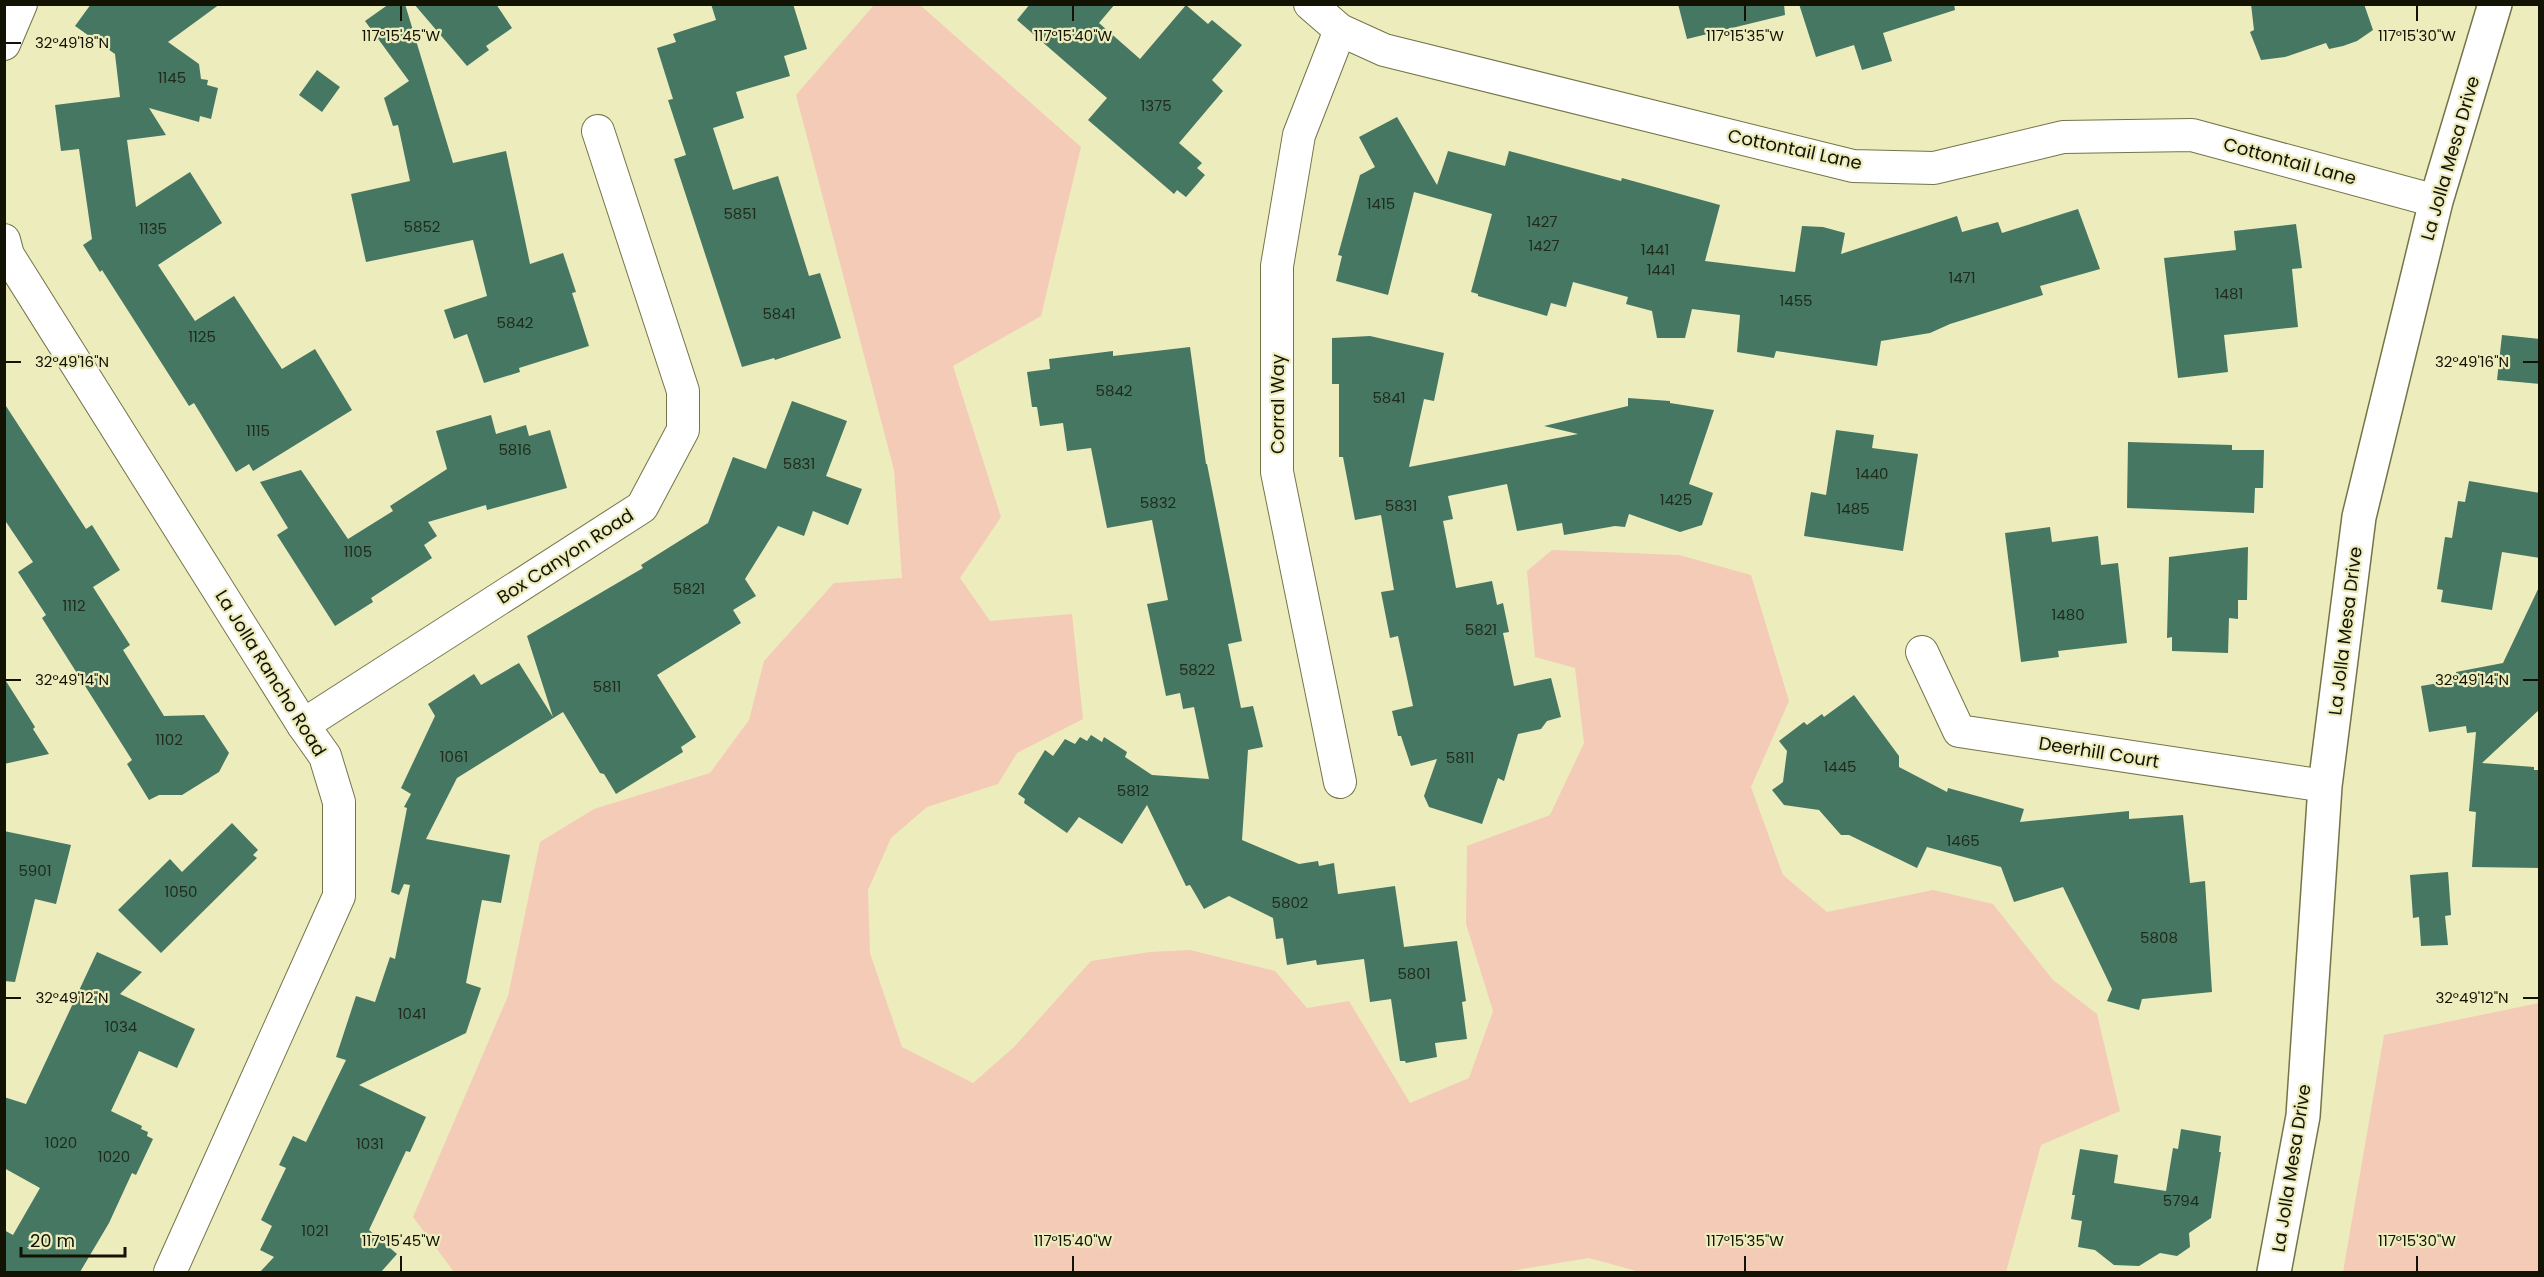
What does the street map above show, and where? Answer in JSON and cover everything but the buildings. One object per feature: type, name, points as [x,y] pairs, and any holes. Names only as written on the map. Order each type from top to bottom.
[{"type":"street","name":"Cottontail Lane","points":[[1310,4],[1340,30],[1384,50],[1853,166],[1934,168],[2063,137],[2192,135],[2436,201]]},
{"type":"street","name":"La Jolla Mesa Drive","points":[[2274,1272],[2303,1116],[2325,786],[2359,517],[2436,201],[2495,4]]},
{"type":"street","points":[[4,44],[17,6]]},
{"type":"street","name":"Corral Way","points":[[1340,30],[1299,135],[1277,266],[1277,472],[1340,782]]},
{"type":"street","name":"Box Canyon Road","points":[[303,725],[642,507],[683,430],[683,391],[598,131]]},
{"type":"street","name":"La Jolla Rancho Road","points":[[4,240],[8,255],[303,725],[325,756],[339,802],[339,896],[170,1272]]},
{"type":"street","name":"Deerhill Court","points":[[1922,652],[1959,731],[2325,786]]},
{"type":"shaded area","points":[[874,5],[920,5],[1081,147],[1041,316],[953,366],[1001,517],[960,578],[990,621],[1072,614],[1083,719],[1017,753],[998,784],[927,807],[891,838],[868,890],[870,953],[902,1047],[973,1083],[1014,1047],[1091,961],[1150,952],[1190,950],[1275,971],[1307,1008],[1349,1001],[1410,1103],[1469,1078],[1493,1011],[1466,924],[1467,846],[1550,815],[1584,743],[1575,668],[1535,657],[1527,571],[1552,550],[1679,555],[1751,575],[1789,701],[1751,787],[1783,875],[1827,912],[1933,890],[1993,904],[2053,980],[2097,1014],[2120,1111],[2041,1145],[2006,1272],[1640,1272],[1589,1258],[1505,1272],[454,1272],[413,1217],[508,996],[540,842],[594,809],[710,773],[749,720],[764,661],[834,583],[902,578],[894,470],[796,95]]},
{"type":"shaded area","points":[[2539,1003],[2539,1272],[2343,1272],[2384,1035]]}]
